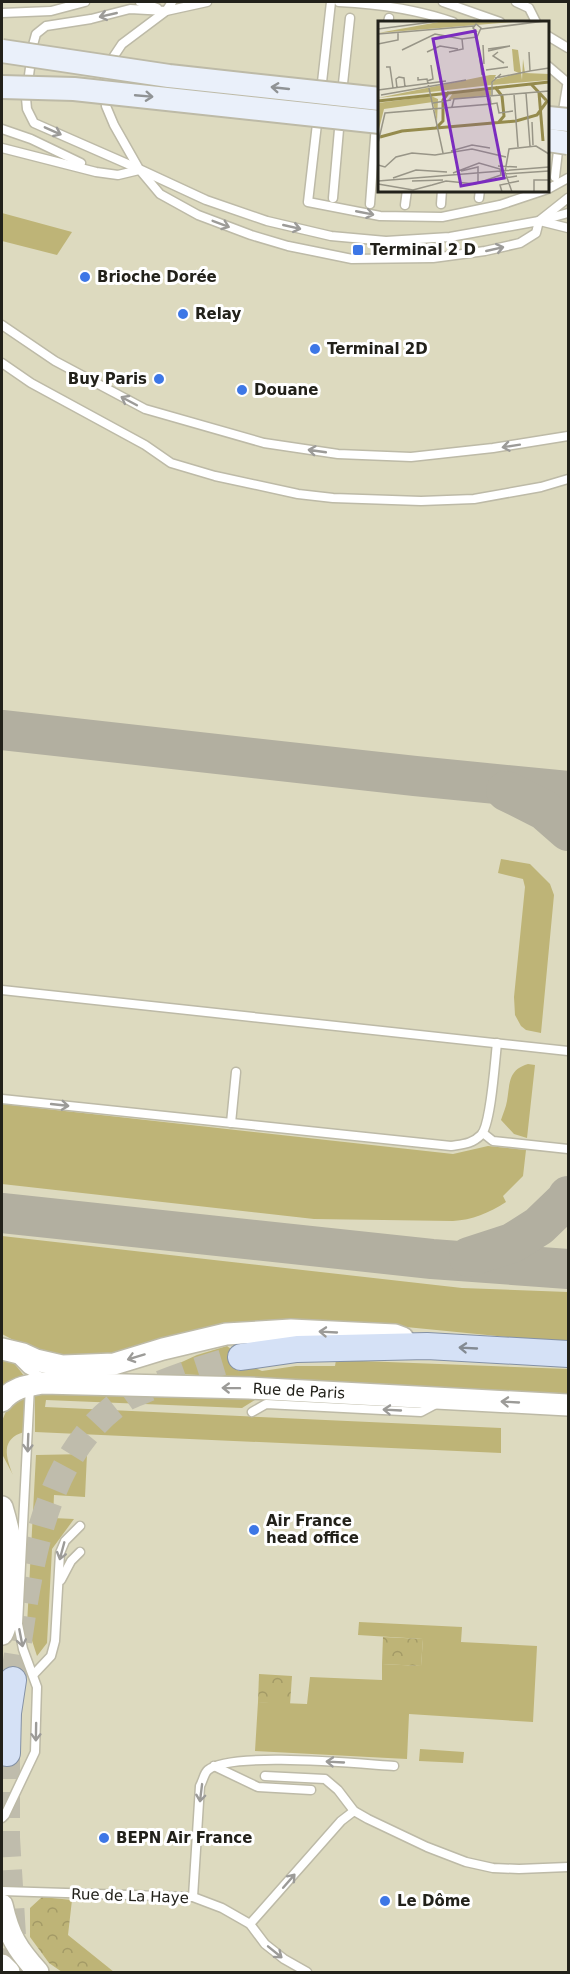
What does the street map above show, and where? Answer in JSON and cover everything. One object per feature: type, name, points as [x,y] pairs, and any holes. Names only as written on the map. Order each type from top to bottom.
[{"type":"main road","points":[[2,51],[169,76],[378,114]]},
{"type":"main road","points":[[2,87],[74,89],[378,114]]},
{"type":"main road","points":[[241,1357],[297,1349],[427,1346],[568,1354]]},
{"type":"main road","points":[[7,1753],[9,1713],[23,1677]]},
{"type":"street","points":[[5,1351],[62,1366],[114,1364],[163,1349],[226,1334],[291,1330],[395,1335],[427,1346]]},
{"type":"street","points":[[2,1401],[8,1394],[22,1386],[30,1385]]},
{"type":"street","name":"Rue de Paris","points":[[30,1385],[249,1388],[568,1405]]},
{"type":"street","points":[[2,1507],[11,1548],[8,1608],[2,1634]]},
{"type":"street","points":[[2,1905],[6,1923],[19,1951],[38,1972]]},
{"type":"street","points":[[2,1965],[9,1972]]},
{"type":"lane","points":[[2,13],[51,11],[85,2]]},
{"type":"lane","points":[[140,2],[166,11]]},
{"type":"lane","points":[[172,2],[166,11],[122,44],[112,59],[104,82],[106,106],[139,169],[160,194],[198,215],[272,242],[352,259],[433,258],[485,251],[520,243],[536,233],[539,221],[568,198]]},
{"type":"lane","points":[[207,2],[166,11],[130,9],[91,19],[46,26],[36,34],[26,98],[27,109],[34,123],[206,200],[267,221],[331,236],[386,241],[450,237],[539,221],[568,213]]},
{"type":"lane","points":[[331,2],[308,202],[380,216],[442,217],[500,205],[540,192]]},
{"type":"lane","points":[[339,2],[370,3],[429,13],[450,21]]},
{"type":"lane","points":[[444,2],[497,21]]},
{"type":"lane","points":[[516,2],[529,8],[536,21]]},
{"type":"lane","points":[[333,198],[350,18]]},
{"type":"lane","points":[[549,36],[564,43],[568,48]]},
{"type":"lane","points":[[564,43],[568,53]]},
{"type":"lane","points":[[549,67],[568,85],[555,177]]},
{"type":"lane","points":[[318,109],[378,114]]},
{"type":"lane","points":[[318,109],[378,114]]},
{"type":"lane","points":[[370,204],[378,114]]},
{"type":"lane","points":[[2,129],[32,138],[96,172]]},
{"type":"lane","points":[[549,145],[560,132]]},
{"type":"lane","points":[[560,132],[568,148]]},
{"type":"lane","points":[[2,148],[96,172],[118,175],[139,169]]},
{"type":"lane","points":[[549,188],[568,178]]},
{"type":"lane","points":[[405,205],[407,192]]},
{"type":"lane","points":[[441,204],[442,192]]},
{"type":"lane","points":[[539,221],[568,228]]},
{"type":"lane","points":[[2,325],[55,361],[145,409],[264,444],[339,454],[411,457],[493,448],[568,436]]},
{"type":"lane","points":[[2,363],[31,383],[145,445],[171,463],[215,476],[298,494],[333,498],[421,501],[474,499],[541,487],[568,479]]},
{"type":"lane","points":[[2,990],[568,1051]]},
{"type":"lane","points":[[2,1099],[451,1146],[470,1143],[483,1133],[489,1113],[497,1043]]},
{"type":"lane","points":[[231,1123],[236,1072]]},
{"type":"lane","points":[[483,1133],[493,1141],[568,1149]]},
{"type":"lane","points":[[5,1351],[27,1369],[57,1384]]},
{"type":"lane","points":[[23,1677],[23,1649],[18,1624],[30,1385]]},
{"type":"lane","points":[[252,1412],[266,1404],[421,1412],[447,1398]]},
{"type":"lane","points":[[23,1677],[51,1656],[55,1641],[60,1552],[65,1541],[80,1526]]},
{"type":"lane","points":[[60,1583],[71,1561],[80,1552]]},
{"type":"lane","points":[[2,1818],[35,1752],[37,1687],[23,1677]]},
{"type":"lane","points":[[193,1897],[200,1786],[206,1771],[214,1766],[240,1760],[321,1761],[394,1766]]},
{"type":"lane","points":[[214,1766],[258,1787],[311,1790]]},
{"type":"lane","points":[[265,1776],[325,1779],[338,1790],[354,1810],[427,1847],[466,1862],[493,1868],[568,1868]]},
{"type":"lane","points":[[250,1924],[341,1821],[354,1810]]},
{"type":"lane","name":"Rue de La Haye","points":[[2,1891],[193,1897],[222,1908],[250,1924],[265,1944],[284,1959],[307,1972]]},
{"type":"shaded area","points":[[2,2],[568,2],[568,1972],[2,1972]]},
{"type":"green space","points":[[2,213],[72,232],[57,255],[2,241]]},
{"type":"green space","points":[[501,859],[530,864],[550,884],[554,895],[541,1033],[526,1030],[515,1015],[514,997],[525,887],[523,879],[498,873]]},
{"type":"green space","points":[[528,1064],[535,1065],[527,1138],[514,1134],[501,1120],[507,1103],[511,1078],[517,1070]]},
{"type":"green space","points":[[2,1104],[453,1154],[488,1146],[526,1150],[523,1176],[503,1196],[506,1202],[487,1213],[453,1221],[314,1219],[2,1184]]},
{"type":"green space","points":[[2,1236],[462,1288],[568,1292],[568,1343],[406,1327],[279,1323],[102,1357],[68,1360],[30,1349],[2,1334]]},
{"type":"green space","points":[[227,1346],[262,1371],[296,1366],[335,1366],[336,1360],[568,1369],[568,1394],[158,1373],[197,1355]]},
{"type":"green space","points":[[2,1356],[14,1363],[25,1377],[2,1390]]},
{"type":"green space","points":[[35,1393],[263,1395],[242,1408],[46,1400],[45,1407],[501,1428],[501,1453],[35,1432]]},
{"type":"green space","points":[[26,1396],[24,1432],[11,1439],[7,1449],[8,1462],[13,1475],[2,1454],[2,1421],[7,1409]]},
{"type":"green space","points":[[87,1454],[85,1497],[54,1495],[53,1518],[74,1519],[52,1549],[47,1643],[37,1656],[27,1625],[36,1455]]},
{"type":"green space","points":[[359,1622],[462,1627],[461,1642],[537,1646],[533,1722],[409,1714],[407,1759],[255,1751],[258,1702],[307,1704],[310,1677],[382,1680],[382,1664],[421,1666],[423,1639],[358,1635]]},
{"type":"green space","points":[[383,1637],[423,1639],[421,1666],[382,1664]]},
{"type":"green space","points":[[259,1674],[292,1676],[290,1705],[258,1702]]},
{"type":"green space","points":[[420,1749],[464,1752],[463,1763],[419,1761]]},
{"type":"green space","points":[[42,1897],[72,1900],[68,1935],[114,1972],[62,1972],[49,1963],[30,1937],[30,1908]]},
{"type":"taxiway","points":[[2,730],[568,791]]},
{"type":"taxiway","points":[[506,791],[544,810],[568,831]]},
{"type":"taxiway","points":[[469,1257],[512,1243],[539,1226],[568,1196]]},
{"type":"taxiway","points":[[2,1213],[432,1259],[568,1269]]},
{"type":"tunnel","points":[[13,1680],[32,1565],[42,1526],[55,1489],[72,1455],[95,1424],[128,1397],[206,1367],[241,1357]]},
{"type":"tunnel","points":[[7,1753],[7,1838],[14,1952],[19,1972]]},
{"type":"place","name":"Terminal 2 D","points":[[358,250]]},
{"type":"place","name":"Brioche Dorée","points":[[85,277]]},
{"type":"place","name":"Relay","points":[[183,314]]},
{"type":"place","name":"Terminal 2D","points":[[315,349]]},
{"type":"place","name":"Buy Paris","points":[[159,379]]},
{"type":"place","name":"Douane","points":[[242,390]]},
{"type":"place","name":"Air France head office","points":[[254,1530]]},
{"type":"place","name":"BEPN Air France","points":[[104,1838]]},
{"type":"place","name":"Le Dôme","points":[[385,1901]]}]
